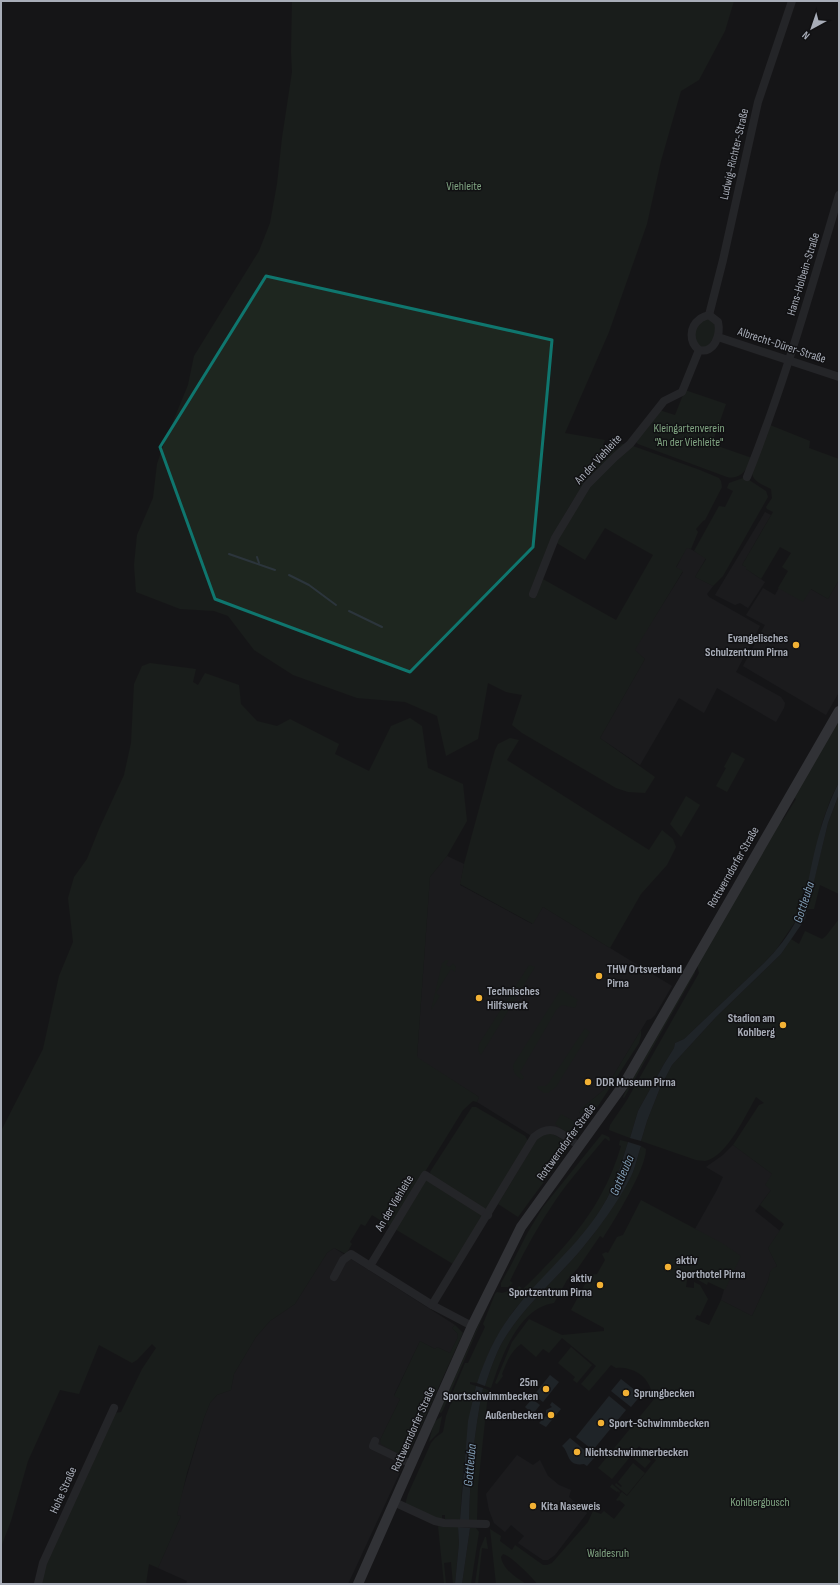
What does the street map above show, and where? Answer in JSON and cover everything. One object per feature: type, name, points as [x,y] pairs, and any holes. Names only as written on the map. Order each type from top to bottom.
[{"type":"main road","name":"Rottwerndorfer Straße","points":[[358,1584],[472,1326],[521,1227],[624,1084],[839,711]]},
{"type":"street","name":"Ludwig-Richter-Straße","points":[[709,315],[722,265],[758,102],[792,1]]},
{"type":"street","name":"Hans-Holbein-Straße","points":[[789,360],[839,195]]},
{"type":"street","name":"Albrecht-Dürer-Straße","points":[[698,350],[702,351],[710,348],[716,342],[718,337],[718,322],[709,315]]},
{"type":"street","points":[[698,350],[691,339],[692,329],[698,320],[709,315]]},
{"type":"street","name":"Albrecht-Dürer-Straße","points":[[718,337],[839,377]]},
{"type":"street","name":"An der Viehleite","points":[[533,594],[554,538],[587,486],[630,444],[664,400],[682,392],[698,350]]},
{"type":"street","points":[[747,477],[789,360]]},
{"type":"street","points":[[432,1305],[534,1137],[545,1130],[556,1131],[579,1146]]},
{"type":"street","name":"An der Viehleite","points":[[370,1266],[425,1175],[488,1215]]},
{"type":"street","points":[[334,1276],[343,1260],[351,1254],[432,1305],[472,1326]]},
{"type":"street","name":"Hohe Straße","points":[[38,1584],[43,1563],[114,1408]]},
{"type":"street","points":[[375,1441],[373,1446],[411,1464]]},
{"type":"street","points":[[394,1502],[435,1521],[486,1524]]},
{"type":"highlighted area","points":[[266,276],[552,340],[533,547],[410,672],[215,599],[160,447]]},
{"type":"shaded area","points":[[765,512],[771,515],[742,565],[765,582],[748,608],[740,603],[735,605],[715,595]]},
{"type":"shaded area","points":[[687,547],[706,558],[695,577],[713,586],[707,594],[709,597],[760,626],[736,672],[781,697],[785,703],[784,708],[776,722],[717,688],[704,713],[679,698],[640,765],[600,738],[645,659],[634,650],[683,572],[676,568]]},
{"type":"shaded area","name":"Evangelisches Schulzentrum Pirna","points":[[786,575],[828,599],[839,580],[839,692],[826,715],[743,666],[765,625],[746,615],[763,588],[775,595]]},
{"type":"shaded area","points":[[447,856],[464,864],[460,885],[532,924],[543,907],[672,986],[655,1015],[651,1019],[647,1020],[605,1089],[583,1107],[579,1113],[583,1113],[578,1123],[561,1115],[565,1131],[570,1137],[566,1142],[553,1134],[537,1139],[477,1102],[479,1097],[417,1058],[430,877]]},
{"type":"shaded area","points":[[733,1145],[772,1174],[771,1190],[755,1211],[780,1231],[768,1248],[777,1266],[770,1272],[768,1281],[752,1316],[721,1300],[724,1290],[740,1256],[695,1229],[723,1177],[706,1167],[723,1155]]},
{"type":"shaded area","points":[[334,1248],[455,1325],[452,1328],[457,1333],[458,1337],[450,1353],[437,1347],[435,1349],[420,1341],[394,1395],[400,1399],[380,1440],[403,1457],[407,1457],[348,1584],[186,1584],[187,1581],[158,1568],[181,1516],[177,1515],[180,1500],[204,1418],[210,1403],[217,1395],[231,1390],[234,1374],[256,1337],[270,1321],[295,1304],[327,1253]]},
{"type":"shaded area","name":"Kita Naseweis","points":[[517,1455],[533,1465],[540,1460],[548,1476],[559,1485],[571,1490],[569,1497],[587,1513],[555,1555],[548,1560],[543,1560],[518,1543],[524,1536],[511,1525],[505,1532],[494,1523],[489,1510],[486,1494]]},
{"type":"green space","name":"Viehleite","points":[[292,1],[734,1],[725,31],[699,80],[681,91],[661,161],[647,224],[609,332],[565,433],[605,440],[603,445],[616,450],[622,444],[625,444],[599,469],[576,496],[550,544],[530,596],[533,597],[541,578],[616,620],[653,555],[605,528],[585,560],[555,542],[589,487],[616,458],[633,446],[700,470],[719,478],[721,481],[722,487],[705,520],[696,529],[698,532],[691,549],[687,548],[676,567],[683,571],[635,650],[645,659],[600,738],[655,777],[645,793],[628,792],[616,788],[522,733],[512,725],[522,695],[506,692],[488,683],[478,739],[446,756],[437,716],[405,702],[357,698],[293,675],[254,650],[228,616],[214,611],[180,609],[136,592],[134,565],[137,535],[153,498],[157,464],[188,385],[194,356],[259,251],[270,223],[277,184],[292,72]]},
{"type":"green space","points":[[708,317],[714,320],[716,335],[706,348],[696,346],[695,328]]},
{"type":"green space","name":"Kleingartenverein “An der Viehleite\"","points":[[685,390],[726,404],[712,444],[752,458],[743,473],[736,477],[727,477],[636,442],[659,410],[675,415]]},
{"type":"green space","points":[[770,425],[810,441],[809,448],[839,459],[839,580],[828,599],[811,589],[803,602],[778,588],[788,571],[782,567],[791,553],[780,547],[761,579],[742,565],[773,512],[766,507],[772,498],[771,489],[754,479],[752,473]]},
{"type":"green space","points":[[746,478],[766,491],[768,497],[723,576],[713,586],[695,577],[706,559],[694,551],[719,506],[725,507],[733,491],[727,488],[729,483]]},
{"type":"green space","points":[[150,663],[196,669],[193,682],[198,685],[205,673],[239,685],[241,704],[257,721],[277,726],[290,719],[339,744],[335,754],[369,771],[391,726],[410,718],[422,726],[428,768],[463,784],[467,821],[447,856],[430,877],[417,1057],[479,1097],[477,1102],[473,1101],[463,1110],[391,1227],[372,1215],[365,1226],[361,1224],[350,1242],[352,1244],[346,1254],[334,1248],[327,1253],[295,1304],[270,1321],[256,1337],[234,1374],[231,1390],[217,1395],[210,1403],[187,1473],[177,1515],[181,1516],[158,1568],[149,1564],[146,1584],[41,1584],[45,1566],[114,1413],[121,1412],[142,1369],[156,1348],[152,1344],[137,1360],[132,1363],[99,1345],[79,1394],[60,1390],[28,1461],[11,1521],[1,1547],[1,1131],[43,1049],[59,976],[73,942],[68,898],[74,877],[87,859],[124,775],[131,743],[134,684],[142,666]]},
{"type":"green space","points":[[839,720],[839,782],[831,798],[822,823],[808,886],[797,919],[776,950],[764,963],[684,1039],[675,1043],[674,1048],[638,1111],[630,1138],[609,1130],[610,1125],[627,1100],[699,973],[697,965],[781,819],[783,820],[796,799],[794,797]]},
{"type":"green space","points":[[510,738],[519,740],[507,760],[649,850],[662,830],[673,839],[676,847],[667,865],[641,894],[610,948],[543,907],[533,924],[460,884],[495,750],[498,744]]},
{"type":"green space","points":[[732,752],[745,759],[727,792],[716,786],[726,768],[724,767]]},
{"type":"green space","points":[[839,794],[839,894],[820,885],[814,909],[807,909],[828,823]]},
{"type":"green space","points":[[686,796],[700,805],[681,837],[670,824]]},
{"type":"green space","points":[[839,919],[839,1584],[537,1584],[516,1562],[503,1554],[501,1557],[502,1562],[507,1570],[526,1584],[496,1584],[490,1529],[501,1536],[500,1541],[512,1550],[515,1545],[543,1565],[547,1565],[552,1563],[588,1522],[593,1511],[601,1514],[604,1511],[614,1519],[625,1505],[619,1500],[616,1500],[620,1495],[619,1493],[620,1494],[622,1492],[627,1496],[656,1460],[639,1446],[612,1479],[598,1468],[655,1398],[652,1395],[648,1382],[645,1378],[627,1368],[616,1368],[611,1365],[589,1391],[581,1384],[596,1366],[562,1338],[549,1353],[543,1349],[536,1357],[521,1344],[514,1350],[509,1358],[502,1374],[503,1376],[497,1384],[495,1383],[512,1342],[529,1319],[562,1335],[604,1331],[604,1328],[571,1310],[590,1275],[597,1274],[605,1260],[602,1254],[606,1252],[608,1253],[617,1237],[623,1235],[641,1200],[722,1243],[741,1256],[725,1290],[708,1282],[707,1285],[688,1274],[686,1287],[694,1288],[694,1282],[700,1285],[708,1299],[700,1316],[697,1315],[695,1319],[709,1325],[721,1300],[752,1316],[768,1281],[770,1272],[777,1266],[768,1248],[784,1224],[760,1205],[771,1190],[765,1185],[772,1174],[733,1145],[759,1105],[764,1103],[756,1097],[735,1134],[721,1152],[713,1158],[705,1161],[696,1160],[641,1141],[660,1088],[672,1065],[716,1017],[781,954],[791,939],[799,944],[805,931],[822,939]]},
{"type":"green space","points":[[449,960],[446,965],[450,967],[453,963],[456,967],[455,972],[451,969],[436,993],[440,996],[431,1010],[442,963]]},
{"type":"green space","points":[[529,965],[535,967],[481,1055],[478,1050],[479,1044]]},
{"type":"green space","points":[[695,969],[695,973],[624,1098],[623,1097],[628,1086]]},
{"type":"green space","points":[[561,989],[578,1000],[576,1003],[577,1004],[575,1008],[562,1005],[557,1009],[520,1072],[524,1077],[522,1080],[515,1074],[513,1065]]},
{"type":"green space","points":[[585,1028],[590,1032],[556,1087],[548,1093],[544,1093],[537,1088],[538,1086],[545,1086],[548,1084]]},
{"type":"green space","points":[[641,1030],[639,1043],[596,1109],[591,1114],[579,1113],[583,1107],[605,1089]]},
{"type":"green space","points":[[472,1107],[476,1107],[525,1136],[528,1141],[486,1211],[431,1175],[430,1172]]},
{"type":"green space","points":[[561,1114],[579,1124],[580,1131],[574,1138],[555,1124]]},
{"type":"green space","points":[[546,1133],[553,1134],[571,1145],[518,1217],[498,1204],[537,1139]]},
{"type":"green space","points":[[602,1134],[609,1137],[610,1140],[609,1141],[605,1138],[561,1193],[525,1250],[510,1281],[513,1283],[508,1287],[501,1287],[501,1283],[543,1207]]},
{"type":"green space","points":[[620,1140],[628,1142],[607,1199],[591,1224],[578,1240],[515,1310],[495,1340],[477,1383],[470,1382],[470,1384],[476,1386],[473,1396],[463,1473],[460,1520],[445,1519],[445,1515],[442,1515],[442,1520],[405,1505],[408,1494],[431,1443],[443,1432],[446,1416],[451,1403],[449,1401],[465,1363],[468,1363],[485,1327],[483,1324],[495,1294],[497,1292],[502,1293],[512,1290],[514,1292],[519,1286],[523,1289],[569,1241],[594,1207],[604,1188],[621,1146],[619,1145]]},
{"type":"green space","points":[[641,1146],[646,1149],[645,1158],[641,1169],[629,1194],[603,1238],[600,1236],[578,1268],[567,1280],[554,1303],[541,1307],[530,1314],[521,1324],[506,1349],[491,1388],[485,1386],[493,1363],[511,1328],[521,1315],[574,1258],[604,1220],[629,1181]]},
{"type":"green space","points":[[429,1179],[484,1214],[453,1264],[395,1229],[425,1181]]},
{"type":"green space","points":[[493,1293],[443,1410],[441,1413],[439,1412]]},
{"type":"green space","points":[[455,1325],[463,1333],[407,1457],[403,1457],[381,1444],[380,1440],[400,1399],[394,1396],[420,1341],[435,1349],[437,1347],[450,1353],[458,1337],[457,1333],[452,1328]]},
{"type":"green space","points":[[571,1347],[592,1365],[577,1383],[573,1380],[575,1377],[558,1363]]},
{"type":"green space","points":[[483,1388],[490,1391],[487,1403],[478,1485],[477,1520],[469,1520],[473,1454]]},
{"type":"green space","points":[[442,1416],[439,1432],[429,1442],[434,1422]]},
{"type":"green space","points":[[639,1451],[651,1461],[645,1468],[633,1458]]},
{"type":"green space","points":[[633,1463],[645,1473],[627,1495],[615,1485],[616,1483],[621,1487],[622,1486],[618,1482]]},
{"type":"green space","points":[[612,1484],[620,1491],[619,1493],[610,1487]]},
{"type":"green space","points":[[438,1526],[458,1527],[459,1543],[455,1584],[453,1584],[451,1562],[444,1563],[446,1584],[444,1584]]},
{"type":"green space","points":[[470,1528],[476,1528],[479,1532],[471,1584],[462,1584]]},
{"type":"green space","points":[[485,1537],[488,1549],[482,1548],[478,1584],[475,1584],[480,1549]]},
{"type":"water","name":"Gottleuba","points":[[839,782],[839,794],[828,823],[805,919],[781,954],[716,1017],[672,1065],[660,1088],[641,1141],[630,1138],[638,1111],[674,1048],[675,1043],[684,1039],[764,963],[774,953],[794,925],[804,898],[814,853],[823,822]]},
{"type":"water","name":"Gottleuba","points":[[628,1142],[641,1146],[633,1172],[617,1201],[574,1258],[521,1315],[511,1328],[493,1363],[485,1386],[477,1383],[491,1348],[510,1316],[533,1288],[581,1236],[602,1207],[614,1183]]},
{"type":"water","name":"25m Sportschwimmbecken","points":[[550,1375],[559,1382],[543,1402],[534,1395]]},
{"type":"water","name":"Sprungbecken","points":[[621,1379],[641,1395],[631,1407],[611,1391]]},
{"type":"water","name":"Gottleuba","points":[[476,1386],[483,1388],[473,1454],[469,1520],[460,1520],[468,1421]]},
{"type":"water","name":"Sport-Schwimmbecken","points":[[609,1396],[626,1410],[593,1450],[576,1437]]},
{"type":"water","points":[[532,1399],[540,1405],[533,1414],[525,1407]]},
{"type":"water","name":"Außenbecken","points":[[552,1402],[561,1409],[546,1427],[539,1423],[546,1416],[546,1410],[552,1407],[550,1405]]},
{"type":"water","name":"Nichtschwimmerbecken","points":[[570,1438],[594,1458],[587,1466],[584,1464],[574,1463],[569,1458],[562,1446]]},
{"type":"water","points":[[458,1527],[470,1528],[462,1584],[455,1584],[459,1543]]},
{"type":"waterway","points":[[229,554],[275,570]]},
{"type":"waterway","points":[[257,557],[259,563]]},
{"type":"waterway","points":[[289,575],[309,585],[336,605]]},
{"type":"waterway","points":[[349,611],[382,627]]},
{"type":"place","name":"Evangelisches Schulzentrum Pirna","points":[[796,645]]},
{"type":"place","name":"THW Ortsverband Pirna","points":[[599,976]]},
{"type":"place","name":"Technisches Hilfswerk","points":[[479,998]]},
{"type":"place","name":"Stadion am Kohlberg","points":[[783,1025]]},
{"type":"place","name":"DDR Museum Pirna","points":[[588,1082]]},
{"type":"place","name":"aktiv Sporthotel Pirna","points":[[668,1267]]},
{"type":"place","name":"aktiv Sportzentrum Pirna","points":[[600,1285]]},
{"type":"place","name":"25m Sportschwimmbecken","points":[[546,1389]]},
{"type":"place","name":"Sprungbecken","points":[[626,1393]]},
{"type":"place","name":"Außenbecken","points":[[551,1415]]},
{"type":"place","name":"Sport-Schwimmbecken","points":[[601,1423]]},
{"type":"place","name":"Nichtschwimmerbecken","points":[[577,1452]]},
{"type":"place","name":"Kita Naseweis","points":[[533,1506]]},
{"type":"park label","name":"Kohlbergbusch","points":[[760,1502]]},
{"type":"park label","name":"Waldesruh","points":[[608,1553]]}]
